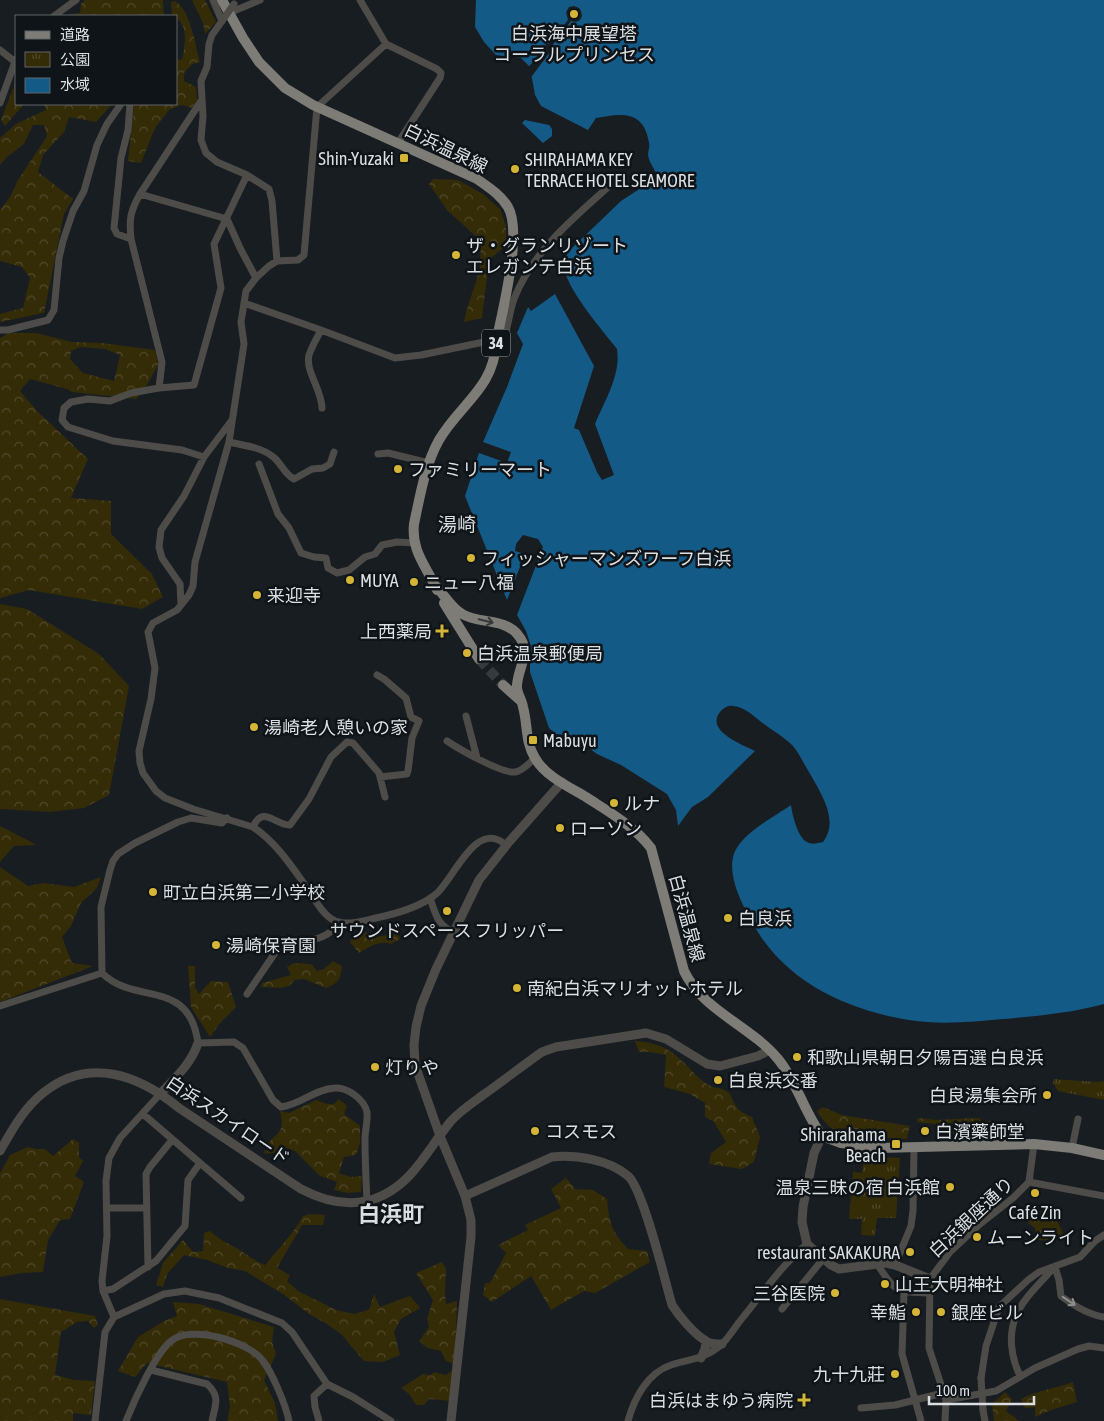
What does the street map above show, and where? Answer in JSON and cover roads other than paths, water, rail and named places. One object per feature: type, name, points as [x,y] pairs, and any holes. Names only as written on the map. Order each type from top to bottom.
[{"type":"main road","name":"白浜温泉線","points":[[222,0],[233,6],[243,38],[259,62],[271,76],[299,97],[317,107],[477,179],[496,193],[508,207],[514,225],[514,246],[496,343],[495,358],[488,376],[475,395],[438,441],[429,463],[414,524],[415,543],[423,566],[479,659]]},
{"type":"main road","name":"白浜温泉線","points":[[434,584],[452,606],[462,614],[509,627],[519,635],[525,647],[524,661],[517,686],[525,717],[527,741],[535,758],[545,770],[641,835],[651,848],[684,971],[689,982],[711,1004],[760,1040],[770,1050],[790,1076],[822,1136]]},
{"type":"main road","points":[[503,685],[522,702]]},
{"type":"main road","points":[[822,1136],[835,1142],[879,1148],[1034,1144],[1072,1148],[1104,1156]]},
{"type":"street","points":[[55,15],[76,0]]},
{"type":"street","points":[[213,0],[222,21]]},
{"type":"street","points":[[260,0],[233,6],[212,35],[209,44],[207,67],[202,82],[201,102],[203,116],[201,140],[206,153],[217,162],[247,175],[269,189],[272,201],[277,261]]},
{"type":"street","points":[[360,0],[386,44],[437,69],[441,73],[440,78],[398,143]]},
{"type":"street","points":[[386,44],[317,107],[304,255],[298,260],[277,261],[256,278],[246,291],[241,322],[244,344],[229,442],[195,562],[193,586],[189,595],[177,610],[153,623],[148,632],[155,668],[151,699],[141,738],[140,763],[143,773],[150,783],[165,798],[193,809],[253,827],[267,837],[324,911],[333,920],[339,922],[354,922],[377,918],[399,912],[430,898],[448,882],[463,859],[477,843],[490,838],[501,840],[506,845]]},
{"type":"street","points":[[0,50],[15,60],[0,102]]},
{"type":"street","points":[[158,388],[162,362],[131,239],[129,220],[132,208],[140,194],[201,102]]},
{"type":"street","points":[[0,330],[8,330],[48,320],[54,310],[59,258],[63,241],[73,212],[84,191],[97,145],[107,124],[120,105]]},
{"type":"street","points":[[130,105],[128,130],[121,158],[114,228],[117,234],[131,239]]},
{"type":"street","points":[[204,457],[182,450],[113,441],[68,426],[62,420],[64,408],[71,402],[88,399],[110,401],[132,393],[158,388],[194,385],[221,288],[214,244],[247,175]]},
{"type":"street","points":[[244,303],[395,358],[421,355],[489,341],[502,343],[514,299],[533,264],[556,235],[615,181]]},
{"type":"street","points":[[140,194],[227,219],[256,278]]},
{"type":"street","points":[[321,330],[309,356],[309,368],[322,400],[322,408]]},
{"type":"street","points":[[182,604],[180,584],[162,558],[159,547],[161,530],[184,496],[204,457],[233,418]]},
{"type":"street","points":[[229,442],[270,454],[277,460],[288,476],[294,479],[312,469],[323,468],[330,464],[334,452]]},
{"type":"street","points":[[378,454],[388,453],[429,463]]},
{"type":"street","points":[[259,464],[278,514],[289,528],[301,553],[326,558],[328,568],[336,573],[349,570],[365,557],[375,554],[382,545],[397,542],[415,543]]},
{"type":"street","points":[[377,676],[384,679],[406,698],[411,717],[419,721],[412,738],[407,774],[380,777]]},
{"type":"street","points":[[466,716],[477,758]]},
{"type":"street","points":[[447,741],[477,758],[507,771],[515,772],[523,769],[535,758]]},
{"type":"street","points":[[253,827],[259,818],[262,817],[274,819],[285,826],[290,826],[309,799],[331,757],[347,742],[352,743],[371,763],[380,777],[385,797]]},
{"type":"street","points":[[451,1421],[471,1237],[471,1220],[465,1196],[440,1136],[415,1065],[414,1045],[416,1026],[421,1006],[436,969],[479,880],[506,845],[562,782]]},
{"type":"street","points":[[114,1317],[103,1290],[102,1281],[107,1236],[106,1182],[108,1158],[120,1138],[194,1056],[198,1043],[194,1022],[185,1009],[152,993],[122,986],[106,977],[102,972],[101,907],[110,870],[118,854],[135,843],[178,822],[194,818],[222,823],[227,818]]},
{"type":"street","points":[[430,898],[440,924],[454,932]]},
{"type":"street","points":[[247,994],[277,950],[318,940],[337,926],[339,922]]},
{"type":"street","points":[[0,1006],[102,972]]},
{"type":"street","name":"白浜スカイロード","points":[[0,1151],[16,1124],[43,1092],[69,1079],[92,1074],[116,1074],[136,1080],[161,1093],[187,1113],[315,1197],[354,1204],[375,1199],[396,1187],[409,1176],[451,1121],[465,1108],[542,1052],[556,1047],[646,1033],[666,1040],[707,1064],[720,1066],[758,1056],[770,1050]]},
{"type":"street","points":[[198,1043],[234,1042],[243,1048],[272,1100],[281,1107],[291,1106],[322,1090],[336,1087],[351,1092],[361,1101],[367,1112],[365,1136],[367,1201]]},
{"type":"street","points":[[143,1114],[241,1198]]},
{"type":"street","points":[[1072,1148],[1078,1119]]},
{"type":"street","points":[[822,1136],[814,1154],[803,1208],[802,1222],[807,1244],[831,1266],[839,1268],[895,1264],[930,1280]]},
{"type":"street","points":[[148,1267],[146,1174],[172,1140]]},
{"type":"street","name":"白浜銀座通り","points":[[944,1396],[929,1348],[930,1280],[950,1252],[980,1224],[1014,1198],[1029,1182],[1034,1144]]},
{"type":"street","points":[[895,1264],[911,1226],[914,1147]]},
{"type":"street","points":[[465,1196],[552,1157],[566,1155],[585,1157],[618,1169],[629,1176],[640,1194],[672,1305],[677,1313],[706,1342],[722,1344]]},
{"type":"street","points":[[103,1290],[113,1289],[148,1267],[185,1226],[188,1180],[200,1163]]},
{"type":"street","points":[[1029,1182],[1104,1196]]},
{"type":"street","points":[[107,1208],[146,1208]]},
{"type":"street","points":[[985,1421],[981,1378],[986,1346],[999,1306],[1039,1272],[1080,1257],[1095,1241],[1104,1235]]},
{"type":"street","points":[[628,1421],[639,1393],[656,1373],[670,1365],[701,1358],[722,1344],[762,1293],[807,1244]]},
{"type":"street","points":[[782,1309],[823,1259]]},
{"type":"street","points":[[877,1264],[894,1288],[904,1292],[929,1293]]},
{"type":"street","points":[[1054,1267],[1062,1296],[1096,1316],[1104,1317]]},
{"type":"street","points":[[1020,1376],[1013,1361],[1011,1342],[1016,1315],[1028,1297],[1054,1267]]},
{"type":"street","points":[[95,1421],[105,1332],[114,1317],[164,1294],[185,1291],[219,1298],[282,1323],[292,1332],[327,1384],[353,1397],[391,1421]]},
{"type":"street","points":[[904,1292],[902,1354],[921,1421]]},
{"type":"street","points":[[126,1421],[151,1370],[172,1340],[194,1333],[206,1334],[227,1340],[263,1360],[286,1408],[289,1421]]},
{"type":"street","points":[[701,1358],[706,1342]]},
{"type":"street","points":[[861,1408],[895,1405],[944,1396],[996,1391],[1020,1376],[1078,1349],[1089,1346],[1104,1348]]},
{"type":"street","points":[[151,1370],[207,1384],[214,1390],[217,1399],[212,1421]]},
{"type":"street","points":[[320,1421],[315,1407],[314,1396],[327,1384]]},
{"type":"street","points":[[944,1396],[945,1421]]},
{"type":"water","points":[[476,0],[1104,0],[1104,1004],[1079,1010],[1042,1015],[944,1023],[887,1016],[846,1003],[826,994],[791,970],[775,955],[761,937],[741,901],[732,871],[733,857],[742,841],[758,827],[791,805],[796,825],[804,840],[815,844],[823,842],[828,833],[830,825],[829,815],[823,797],[793,746],[744,709],[736,706],[724,708],[717,719],[717,725],[721,731],[735,741],[755,751],[708,797],[692,807],[678,826],[676,810],[667,794],[621,765],[597,754],[574,737],[556,734],[549,728],[530,672],[530,643],[517,615],[543,547],[538,539],[523,535],[516,544],[515,551],[525,554],[507,600],[465,496],[479,453],[507,463],[511,452],[483,442],[523,344],[517,333],[528,307],[531,311],[555,294],[594,366],[574,428],[579,430],[602,480],[614,475],[595,424],[617,368],[617,349],[576,295],[565,272],[564,263],[571,249],[621,201],[638,190],[647,181],[658,177],[648,155],[649,144],[646,132],[637,119],[623,115],[596,118],[588,130],[541,106],[535,95],[530,67],[521,58],[496,55],[484,42],[475,27]]},
{"type":"water","points":[[525,120],[549,125],[552,129],[552,136],[543,143],[522,123]]},
{"type":"tunnel","points":[[479,659],[503,685]]},
{"type":"place","name":"白浜海中展望塔 コーラルプリンセス","points":[[574,14]]},
{"type":"place","name":"Shin-Yuzaki","points":[[404,158]]},
{"type":"place","name":"SHIRAHAMA KEY TERRACE HOTEL SEAMORE","points":[[515,169]]},
{"type":"place","name":"ザ・グランリゾート エレガンテ白浜","points":[[456,255]]},
{"type":"place","name":"ファミリーマート","points":[[398,469]]},
{"type":"place","name":"フィッシャーマンズワーフ白浜","points":[[471,558]]},
{"type":"place","name":"MUYA","points":[[350,580]]},
{"type":"place","name":"ニュー八福","points":[[414,582]]},
{"type":"place","name":"来迎寺","points":[[257,595]]},
{"type":"place","name":"上西薬局","points":[[442,631]]},
{"type":"place","name":"白浜温泉郵便局","points":[[467,653]]},
{"type":"place","name":"湯崎老人憩いの家","points":[[254,727]]},
{"type":"place","name":"Mabuyu","points":[[533,740]]},
{"type":"place","name":"ルナ","points":[[614,803]]},
{"type":"place","name":"ローソン","points":[[560,828]]},
{"type":"place","name":"町立白浜第二小学校","points":[[153,892]]},
{"type":"place","name":"サウンドスペース フリッパー","points":[[447,911]]},
{"type":"place","name":"白良浜","points":[[728,918]]},
{"type":"place","name":"湯崎保育園","points":[[216,945]]},
{"type":"place","name":"南紀白浜マリオットホテル","points":[[517,988]]},
{"type":"place","name":"和歌山県朝日夕陽百選 白良浜","points":[[797,1057]]},
{"type":"place","name":"灯りや","points":[[375,1067]]},
{"type":"place","name":"白良浜交番","points":[[718,1080]]},
{"type":"place","name":"白良湯集会所","points":[[1047,1095]]},
{"type":"place","name":"コスモス","points":[[535,1131]]},
{"type":"place","name":"白濱藥師堂","points":[[925,1131]]},
{"type":"place","name":"Shirarahama Beach","points":[[896,1144]]},
{"type":"place","name":"温泉三昧の宿 白浜館","points":[[950,1187]]},
{"type":"place","name":"Café Zin","points":[[1035,1193]]},
{"type":"place","name":"ムーンライト","points":[[977,1237]]},
{"type":"place","name":"restaurant SAKAKURA","points":[[910,1252]]},
{"type":"place","name":"山王大明神社","points":[[885,1284]]},
{"type":"place","name":"三谷医院","points":[[835,1293]]},
{"type":"place","name":"幸鮨","points":[[916,1312]]},
{"type":"place","name":"銀座ビル","points":[[941,1312]]},
{"type":"place","name":"九十九莊","points":[[895,1374]]},
{"type":"place","name":"白浜はまゆう病院","points":[[804,1400]]},
{"type":"district","name":"湯崎","points":[[457,524]]},
{"type":"district","name":"白浜町","points":[[391,1214]]}]
